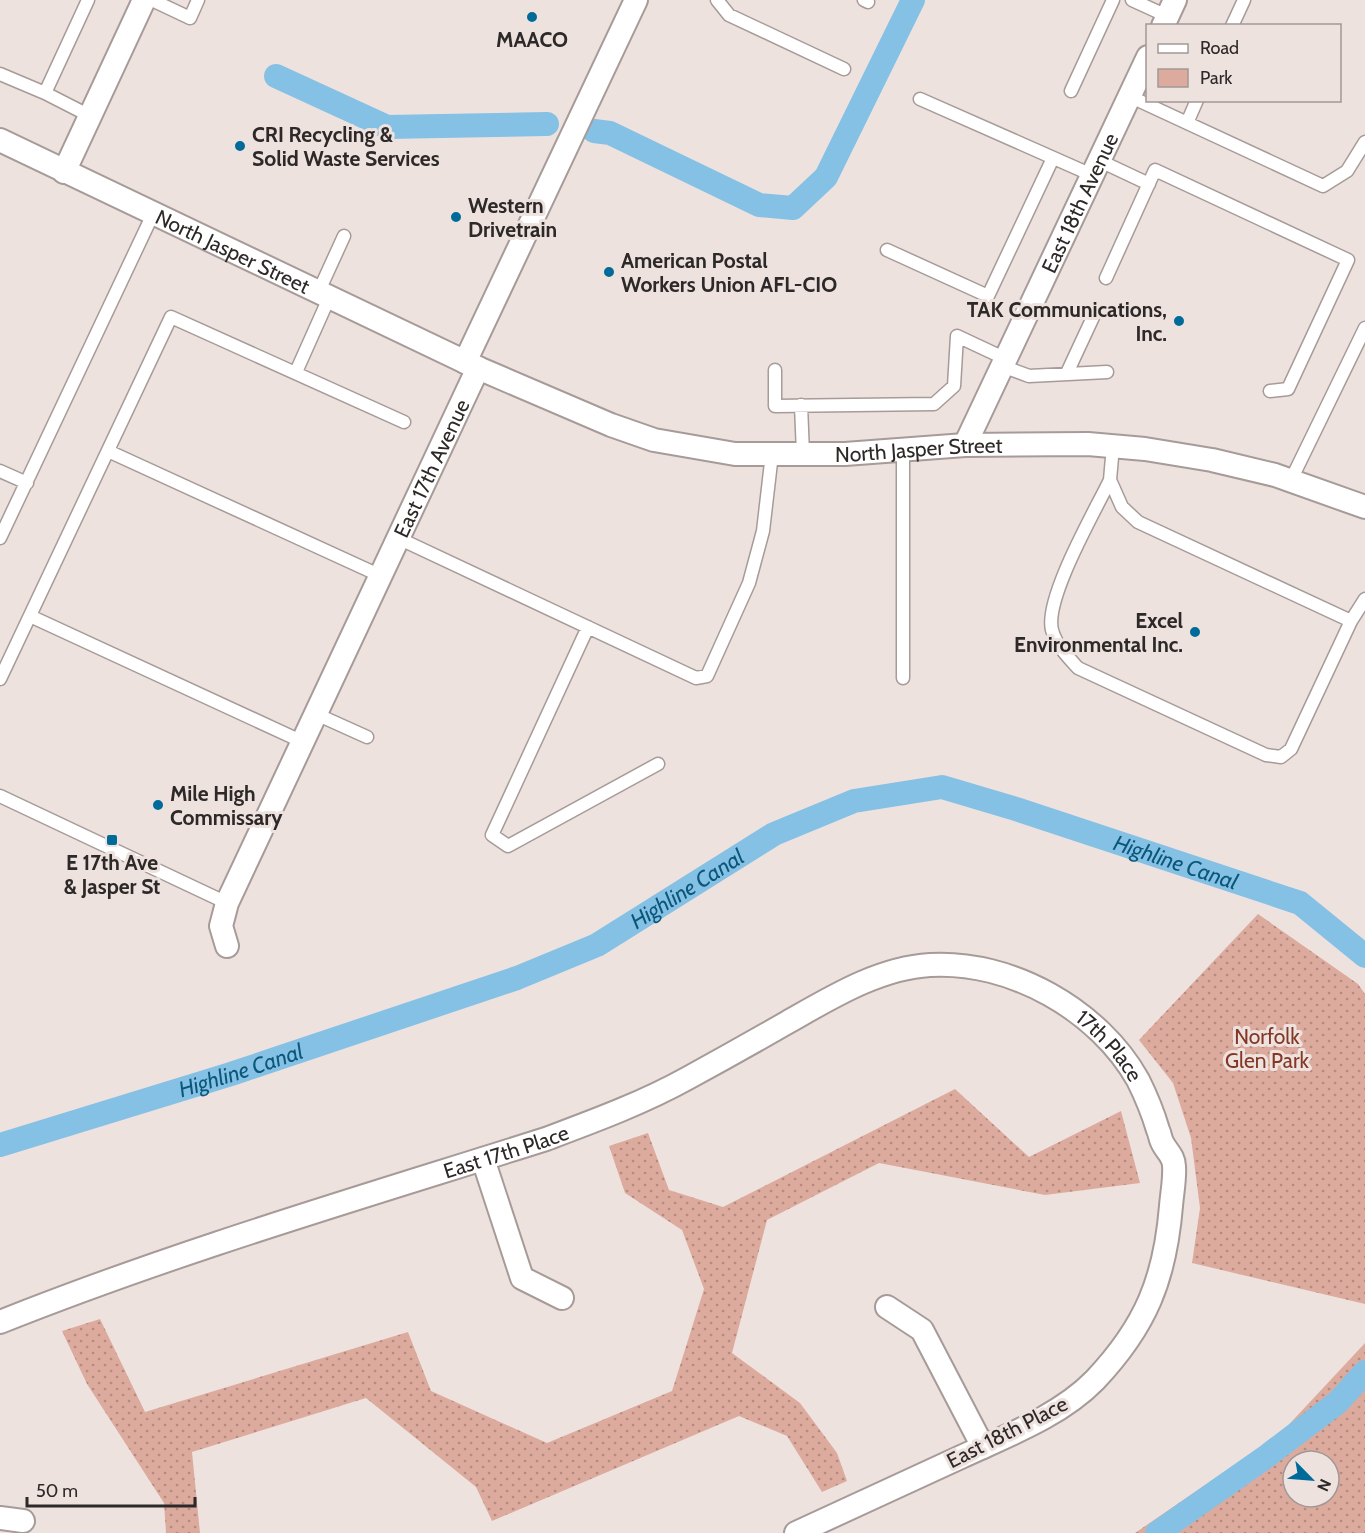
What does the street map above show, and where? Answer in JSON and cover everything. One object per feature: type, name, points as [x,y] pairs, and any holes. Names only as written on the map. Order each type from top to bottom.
[{"type":"street","points":[[64,172],[144,0]]},
{"type":"street","name":"East 17th Avenue","points":[[227,946],[221,926],[227,903],[381,576],[472,365],[636,0]]},
{"type":"street","name":"East 18th Avenue","points":[[965,445],[1146,61]]},
{"type":"street","name":"North Jasper Street","points":[[0,140],[323,296],[472,365],[611,425],[654,440],[735,454],[803,454],[965,445],[1088,444],[1145,449],[1212,460],[1291,480],[1365,507]]},
{"type":"street","name":"East 17th Place","points":[[0,1322],[60,1298],[244,1235],[546,1139],[639,1102],[684,1080],[832,997],[884,974],[903,968],[947,965],[999,973]]},
{"type":"street","name":"17th Place","points":[[999,973],[1038,988],[1074,1010],[1121,1055],[1152,1110],[1162,1143],[1175,1161]]},
{"type":"street","points":[[483,1159],[522,1278],[562,1298]]},
{"type":"street","name":"East 18th Place","points":[[796,1533],[1040,1419],[1069,1401],[1092,1382],[1126,1344],[1155,1289],[1164,1264],[1175,1161]]},
{"type":"street","points":[[887,1307],[922,1329],[983,1447]]},
{"type":"street","points":[[0,1518],[23,1521]]},
{"type":"lane","points":[[45,93],[88,0]]},
{"type":"lane","points":[[152,0],[190,18],[198,0]]},
{"type":"lane","points":[[717,0],[729,15],[844,69]]},
{"type":"lane","points":[[1071,90],[1113,0]]},
{"type":"lane","points":[[1132,0],[1168,14]]},
{"type":"lane","points":[[1233,24],[1244,0]]},
{"type":"lane","points":[[0,74],[45,93],[90,116]]},
{"type":"lane","points":[[1129,96],[1323,186],[1347,171],[1365,142]]},
{"type":"lane","points":[[920,99],[1053,158],[1149,184]]},
{"type":"lane","points":[[1187,123],[1196,102]]},
{"type":"lane","points":[[887,250],[988,296],[1053,158]]},
{"type":"lane","points":[[1106,278],[1155,170],[1348,260],[1288,388],[1270,391]]},
{"type":"lane","points":[[0,538],[153,214]]},
{"type":"lane","points":[[296,372],[344,236]]},
{"type":"lane","points":[[1067,373],[1094,315]]},
{"type":"lane","points":[[0,679],[171,317],[404,422]]},
{"type":"lane","points":[[1291,480],[1365,328]]},
{"type":"lane","points":[[775,370],[775,406],[934,404],[954,386],[957,336],[1029,376],[1107,372]]},
{"type":"lane","points":[[801,405],[803,454]]},
{"type":"lane","points":[[1113,446],[1110,480],[1062,576],[1054,604],[1051,628],[1058,645],[1078,668],[1266,755],[1281,757],[1291,749],[1352,621],[1365,599]]},
{"type":"lane","points":[[903,449],[903,678]]},
{"type":"lane","points":[[108,451],[381,576]]},
{"type":"lane","points":[[398,538],[696,678],[707,676],[749,583],[763,531],[772,454]]},
{"type":"lane","points":[[0,471],[27,483]]},
{"type":"lane","points":[[1110,480],[1122,507],[1138,522],[1352,621]]},
{"type":"lane","points":[[30,616],[303,742]]},
{"type":"lane","points":[[588,627],[492,835],[508,846],[658,764]]},
{"type":"lane","points":[[316,714],[367,737]]},
{"type":"lane","points":[[0,796],[227,903]]},
{"type":"green space","name":"Norfolk Glen Park","points":[[1258,914],[1358,984],[1365,994],[1365,1304],[1192,1263],[1200,1208],[1191,1138],[1173,1083],[1139,1040]]},
{"type":"green space","points":[[955,1089],[1029,1157],[1121,1111],[1140,1183],[1045,1195],[879,1163],[767,1220],[732,1353],[800,1403],[837,1453],[847,1481],[822,1492],[787,1436],[739,1416],[492,1521],[476,1487],[366,1398],[192,1452],[200,1533],[166,1533],[164,1503],[87,1384],[62,1331],[100,1319],[145,1412],[408,1332],[431,1391],[547,1443],[672,1391],[704,1289],[682,1230],[625,1193],[609,1146],[648,1133],[669,1190],[723,1207]]},
{"type":"green space","points":[[1365,1343],[1365,1533],[1135,1533],[1281,1433]]},
{"type":"waterway","points":[[594,131],[610,133],[759,205],[793,208],[826,177],[913,0]]},
{"type":"waterway","points":[[276,76],[387,127],[547,124]]},
{"type":"waterway","name":"Highline Canal","points":[[0,1145],[231,1074],[517,978],[597,945],[774,834],[854,801],[942,787],[1016,809],[1300,903],[1365,956]]},
{"type":"waterway","name":"Highline Canal","points":[[1157,1533],[1267,1456],[1338,1402],[1365,1372]]},
{"type":"place","name":"MAACO","points":[[532,17]]},
{"type":"place","name":"CRI Recycling & Solid Waste Services","points":[[240,146]]},
{"type":"place","name":"Western Drivetrain","points":[[456,217]]},
{"type":"place","name":"American Postal Workers Union AFL-CIO","points":[[609,272]]},
{"type":"place","name":"TAK Communications, Inc.","points":[[1179,321]]},
{"type":"place","name":"Excel Environmental Inc.","points":[[1195,632]]},
{"type":"place","name":"Mile High Commissary","points":[[158,805]]},
{"type":"place","name":"E 17th Ave & Jasper St","points":[[112,840]]}]
